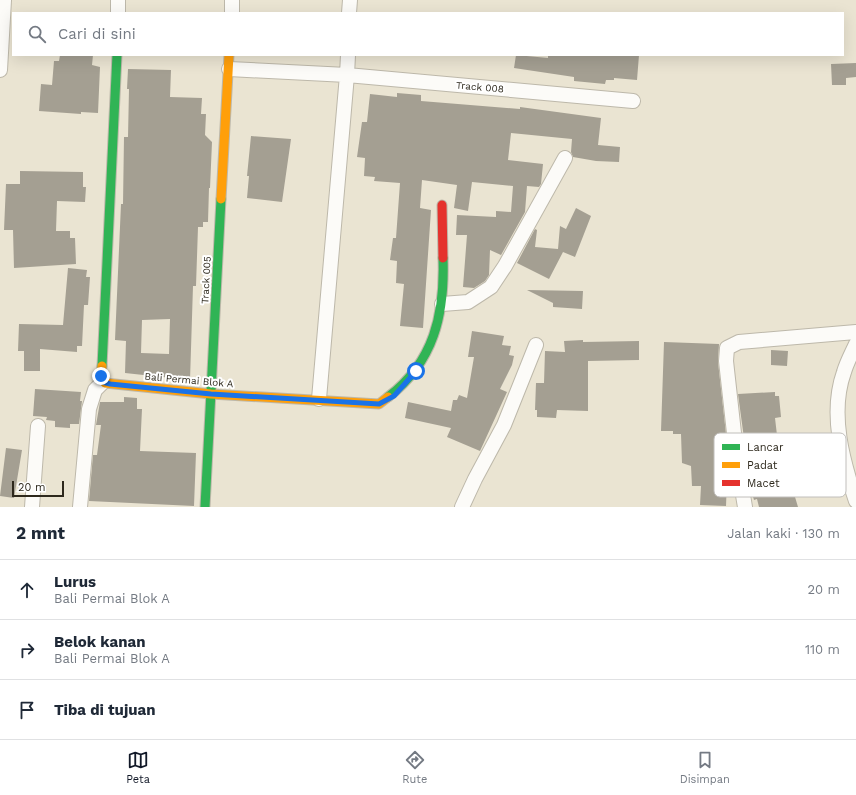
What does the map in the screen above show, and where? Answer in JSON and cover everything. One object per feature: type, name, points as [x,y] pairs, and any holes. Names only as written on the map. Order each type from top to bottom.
[{"type":"street","points":[[0,70],[5,28],[4,0]]},
{"type":"street","points":[[118,0],[118,12]]},
{"type":"street","points":[[232,0],[232,12]]},
{"type":"street","points":[[350,0],[350,12]]},
{"type":"street","points":[[80,507],[89,409],[95,390],[103,382],[101,368],[117,56]]},
{"type":"street","name":"Track 005","points":[[205,507],[229,56]]},
{"type":"street","points":[[319,399],[348,56]]},
{"type":"street","name":"Track 008","points":[[228,69],[347,75],[633,101]]},
{"type":"street","points":[[442,304],[468,302],[491,288],[506,266],[565,158]]},
{"type":"street","name":"Bali Permai Blok A","points":[[103,382],[110,384],[211,394],[319,399],[379,404],[394,396],[416,371],[433,343],[439,326],[444,285],[442,205]]},
{"type":"street","points":[[734,433],[726,360],[727,348],[739,342],[856,332]]},
{"type":"street","points":[[839,433],[838,403],[843,373],[856,344]]},
{"type":"street","points":[[462,507],[504,425],[536,346]]},
{"type":"street","points":[[32,507],[38,426]]},
{"type":"street","points":[[846,471],[856,501]]},
{"type":"street","points":[[743,497],[745,507]]},
{"type":"building","points":[[60,56],[93,56],[92,65],[100,67],[98,113],[81,112],[81,114],[39,111],[41,84],[52,85],[54,61],[59,61]]},
{"type":"building","points":[[516,56],[548,58],[548,56],[639,56],[637,80],[614,78],[614,80],[606,80],[605,84],[574,81],[574,77],[514,68]]},
{"type":"building","points":[[856,63],[856,77],[846,78],[846,85],[832,85],[831,64]]},
{"type":"building","points":[[128,69],[171,70],[170,97],[202,98],[201,114],[206,114],[205,135],[212,142],[208,222],[203,222],[203,227],[198,227],[196,286],[193,286],[190,380],[125,373],[126,341],[115,340],[121,204],[123,204],[124,137],[128,137],[129,89],[127,89]],"holes":[[[170,319],[169,354],[141,353],[142,320]]]},
{"type":"building","points":[[397,93],[421,95],[421,101],[520,109],[520,107],[601,118],[598,145],[620,147],[619,162],[596,161],[573,157],[571,152],[572,139],[511,133],[508,160],[543,164],[541,184],[539,187],[527,186],[525,212],[501,255],[490,250],[489,275],[485,281],[474,288],[463,287],[467,235],[456,235],[457,215],[496,217],[496,211],[511,212],[513,186],[472,182],[468,211],[454,208],[457,185],[422,180],[420,208],[431,210],[423,328],[400,326],[404,284],[396,283],[397,261],[390,260],[393,238],[396,238],[400,183],[374,181],[375,177],[364,176],[365,158],[357,157],[362,122],[367,122],[370,94],[397,97]]},
{"type":"building","points":[[251,136],[291,139],[282,202],[247,198],[249,176],[247,176]]},
{"type":"building","points":[[20,171],[83,172],[83,187],[86,187],[85,202],[57,201],[56,231],[70,231],[70,238],[75,238],[76,264],[14,268],[13,230],[4,230],[6,184],[20,184]]},
{"type":"building","points":[[576,208],[591,216],[575,257],[563,252],[549,279],[517,263],[535,229],[537,230],[535,247],[558,249],[560,226],[566,229]]},
{"type":"building","points":[[68,268],[87,270],[86,277],[90,277],[88,305],[84,305],[82,346],[77,346],[77,352],[40,349],[40,371],[24,371],[24,351],[18,351],[19,324],[63,325]]},
{"type":"building","points":[[527,290],[583,291],[582,309],[553,307],[553,303]]},
{"type":"building","points":[[472,331],[504,336],[502,345],[511,346],[509,355],[514,356],[512,365],[500,389],[507,392],[480,451],[447,437],[451,428],[405,418],[408,402],[451,411],[453,400],[457,400],[459,395],[467,398],[474,357],[468,357]]},
{"type":"building","points":[[583,340],[583,342],[639,341],[639,360],[588,361],[588,411],[557,410],[556,418],[537,417],[537,410],[535,410],[536,383],[544,383],[545,351],[565,352],[564,341]]},
{"type":"building","points":[[664,342],[719,344],[718,362],[726,433],[714,433],[714,497],[726,497],[726,506],[700,505],[701,486],[692,486],[691,466],[682,463],[681,434],[673,434],[673,431],[661,431]]},
{"type":"building","points":[[771,350],[788,351],[787,366],[771,365]]},
{"type":"building","points":[[35,389],[81,392],[80,401],[82,401],[79,424],[70,424],[70,428],[55,427],[55,421],[46,420],[47,417],[33,416]]},
{"type":"building","points":[[775,392],[775,396],[779,396],[781,417],[775,418],[777,433],[743,433],[738,394]]},
{"type":"building","points":[[124,397],[137,398],[137,409],[142,409],[140,451],[196,453],[194,506],[89,501],[93,455],[97,455],[101,425],[96,425],[100,402],[124,402]]},
{"type":"building","points":[[6,448],[22,450],[14,498],[0,496]]},
{"type":"building","points":[[753,497],[795,497],[798,507],[759,507],[757,499],[754,500]]},
{"type":"traffic: fast","points":[[102,366],[117,56]]},
{"type":"traffic: fast","points":[[205,507],[221,199]]},
{"type":"traffic: fast","points":[[388,397],[404,383],[416,368],[434,335],[442,298],[443,258]]},
{"type":"traffic: slow","points":[[221,199],[229,56]]},
{"type":"traffic: slow","points":[[102,366],[101,376],[105,383],[211,394],[379,404],[388,397]]},
{"type":"traffic: jam","points":[[442,205],[443,258]]},
{"type":"route","points":[[101,376],[103,382],[110,384],[211,394],[319,399],[379,404],[394,396],[416,371]]}]
